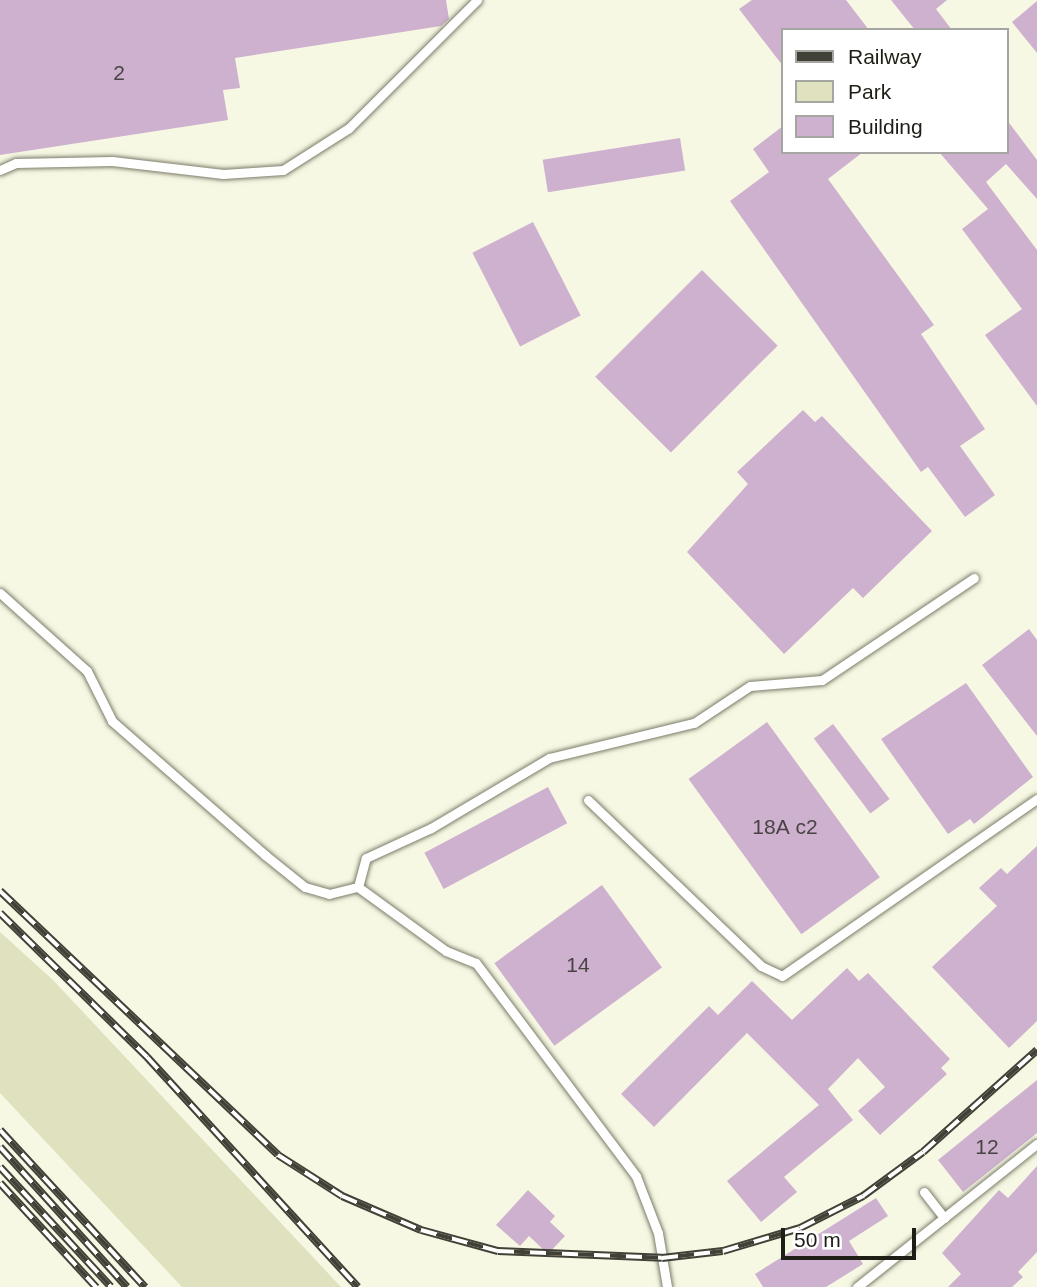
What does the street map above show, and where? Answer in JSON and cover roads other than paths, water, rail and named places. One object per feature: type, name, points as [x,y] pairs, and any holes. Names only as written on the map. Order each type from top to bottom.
[{"type":"lane","points":[[0,170],[112,161],[223,174],[283,170],[349,128],[477,0]]},
{"type":"lane","points":[[358,887],[366,859],[549,758],[694,723],[750,686],[822,680],[974,578]]},
{"type":"lane","points":[[0,593],[87,671],[112,720],[305,887],[329,894],[358,887],[446,951],[476,963],[636,1176],[658,1233],[667,1287]]},
{"type":"lane","points":[[588,800],[761,966],[782,976],[1037,799]]},
{"type":"lane","points":[[857,1287],[1037,1144]]},
{"type":"lane","points":[[924,1192],[944,1218]]},
{"type":"railway","points":[[0,891],[278,1155],[342,1196],[421,1230],[498,1251],[662,1258],[723,1251],[800,1228],[863,1196],[923,1152],[1037,1050]]},
{"type":"railway","points":[[0,913],[147,1057],[358,1287]]},
{"type":"railway","points":[[0,1130],[145,1287]]},
{"type":"railway","points":[[0,1147],[127,1287]]},
{"type":"railway","points":[[0,1167],[111,1287]]},
{"type":"railway","points":[[0,1183],[96,1287]]}]
